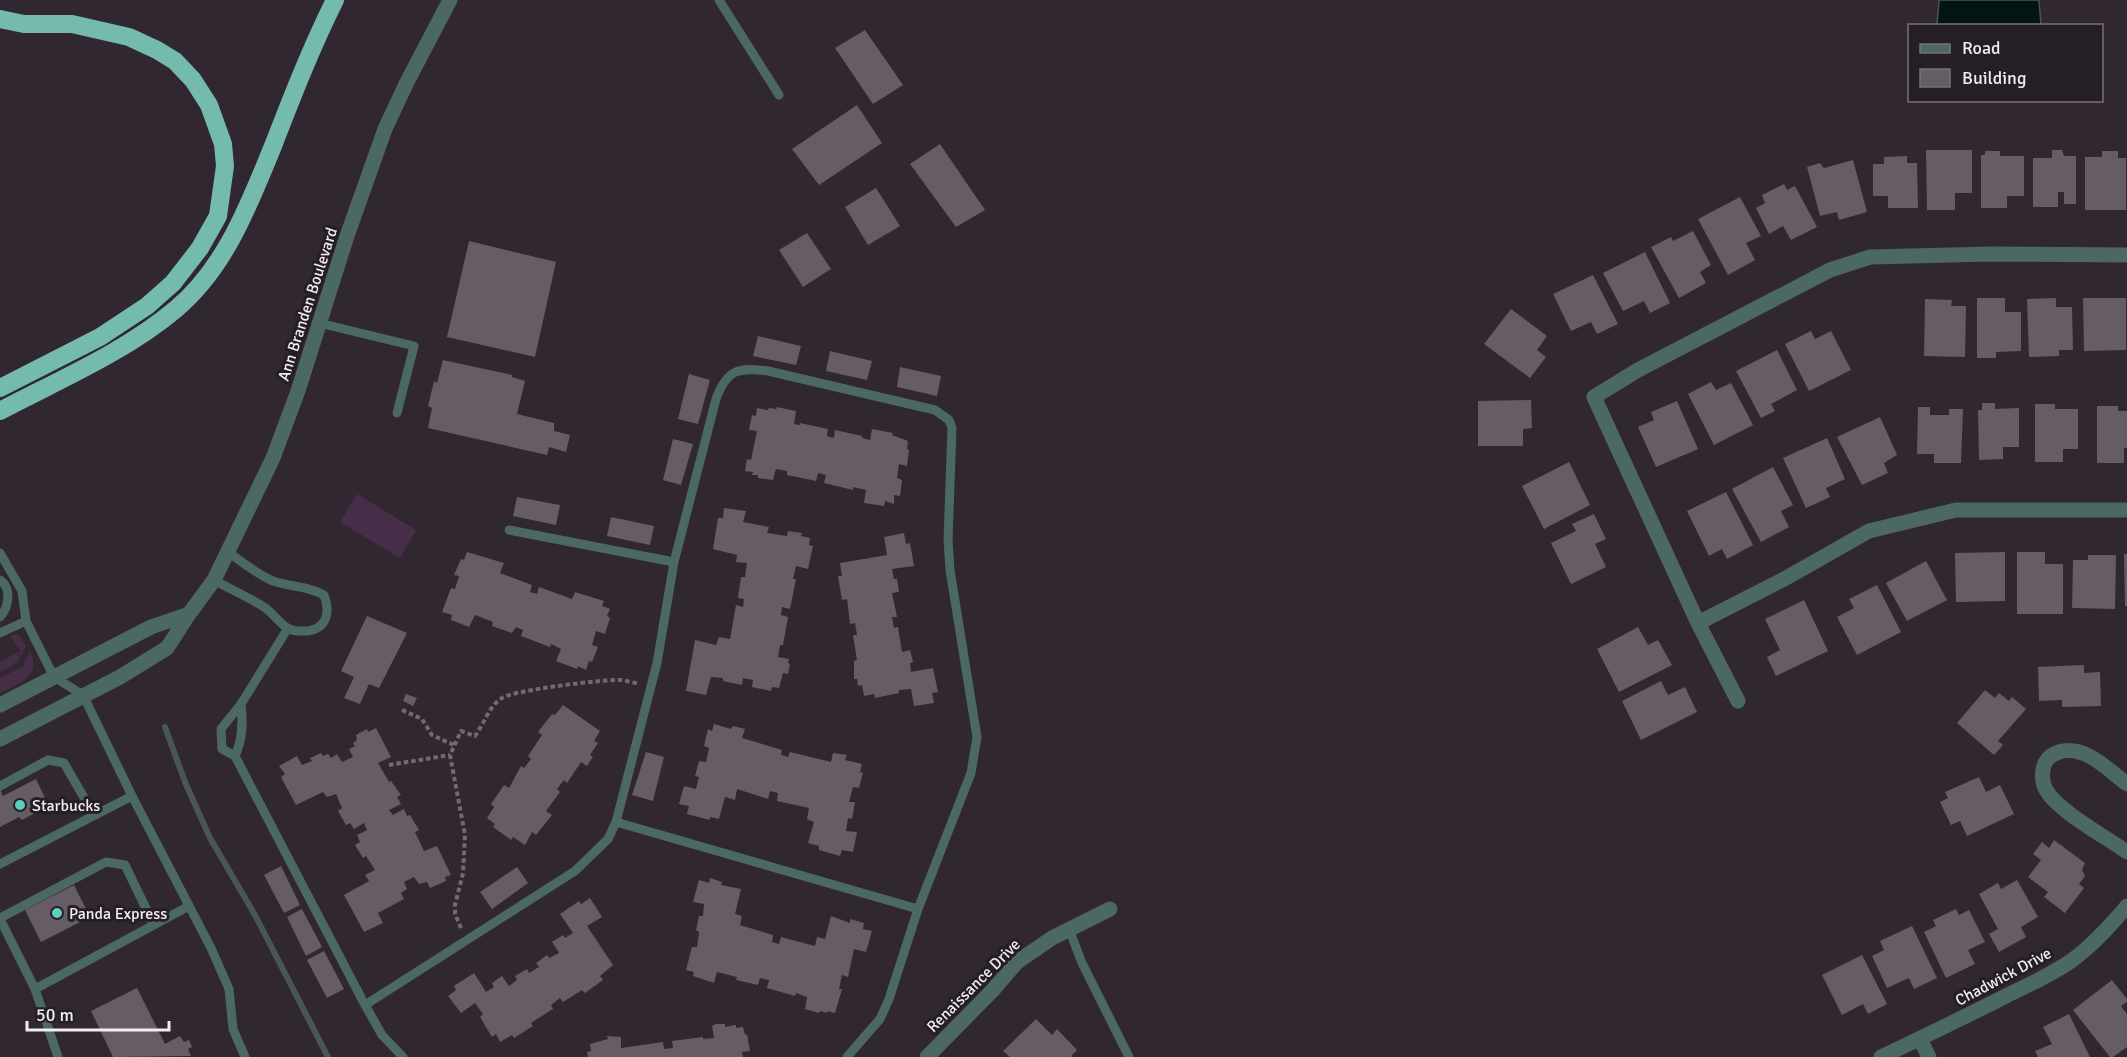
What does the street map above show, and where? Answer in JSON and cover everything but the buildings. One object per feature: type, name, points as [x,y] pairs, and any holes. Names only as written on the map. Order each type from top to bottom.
[{"type":"highway","points":[[0,411],[146,331],[178,308],[205,278],[232,240],[334,0]]},
{"type":"highway","points":[[0,19],[24,24],[72,24],[129,37],[175,61],[193,80],[209,105],[223,144],[225,166],[218,216],[200,248],[173,284],[147,306],[100,337],[0,388]]},
{"type":"street","name":"Ann Branden Boulevard","points":[[0,739],[120,677],[167,648],[214,580],[273,458],[298,392],[347,236],[386,129],[407,82],[450,0]]},
{"type":"street","points":[[1738,701],[1698,623],[1594,397],[1638,370],[1830,270],[1870,257],[1992,254],[2127,255]]},
{"type":"street","points":[[1698,623],[1786,578],[1869,531],[1956,510],[2127,510]]},
{"type":"street","points":[[0,705],[151,627],[189,614]]},
{"type":"street","points":[[2127,784],[2077,750],[2059,752],[2049,756],[2044,764],[2043,783],[2047,792],[2062,808],[2127,852]]},
{"type":"street","name":"Chadwick Drive","points":[[1881,1057],[2047,975],[2071,960],[2109,928],[2127,906]]},
{"type":"street","name":"Renaissance Drive","points":[[927,1057],[993,990],[1017,962],[1032,950],[1110,909]]},
{"type":"street","points":[[1920,1039],[1929,1057]]},
{"type":"lane","points":[[719,0],[779,95]]},
{"type":"lane","points":[[320,323],[414,346],[398,413]]},
{"type":"lane","points":[[365,1005],[575,871],[608,839],[616,822],[651,688],[674,562],[716,399],[722,383],[734,372],[750,369],[768,371],[928,407],[949,420],[953,438],[948,506],[950,570],[977,737],[971,773],[918,909],[889,999],[880,1019],[847,1057]]},
{"type":"lane","points":[[508,530],[674,562]]},
{"type":"lane","points":[[214,580],[266,608],[288,628],[299,632],[316,630],[322,626],[328,606],[324,595],[314,589],[290,586],[271,580],[228,552]]},
{"type":"lane","points":[[0,553],[22,591],[26,621],[54,677],[83,695],[230,989],[233,1029],[245,1057]]},
{"type":"lane","points":[[0,580],[9,593],[0,617]]},
{"type":"lane","points":[[0,633],[26,621]]},
{"type":"lane","points":[[288,628],[241,704],[221,729],[222,749],[235,756],[365,1005],[382,1035],[403,1057]]},
{"type":"lane","points":[[235,756],[241,744],[243,716],[241,704]]},
{"type":"lane","points":[[0,786],[48,760],[64,763],[94,815]]},
{"type":"lane","points":[[0,864],[132,796]]},
{"type":"lane","points":[[616,822],[918,909]]},
{"type":"lane","points":[[58,1057],[36,989],[0,919],[106,862],[125,865],[154,925]]},
{"type":"lane","points":[[36,989],[189,906]]},
{"type":"lane","points":[[1069,929],[1082,963],[1129,1057]]},
{"type":"path","points":[[467,939],[454,914],[454,905],[463,873],[465,836],[450,755],[461,731],[475,736],[494,706],[500,699],[509,695],[611,680],[631,681],[651,688]]},
{"type":"path","points":[[402,710],[422,719],[432,735],[453,745]]},
{"type":"path","points":[[389,765],[450,755]]},
{"type":"shaded area","points":[[1939,0],[2039,0],[2041,24],[1937,24]]},
{"type":"shaded area","points":[[357,494],[416,530],[400,558],[340,522]]},
{"type":"shaded area","points":[[14,634],[20,636],[26,646],[17,663],[0,672],[0,662],[21,651],[10,637]]},
{"type":"shaded area","points":[[30,651],[33,660],[31,673],[21,682],[0,693],[0,678],[23,666]]},
{"type":"waterway","points":[[165,727],[185,782],[210,838],[255,915],[328,1057]]},
{"type":"place","name":"Starbucks","points":[[20,805]]},
{"type":"place","name":"Panda Express","points":[[57,913]]}]
